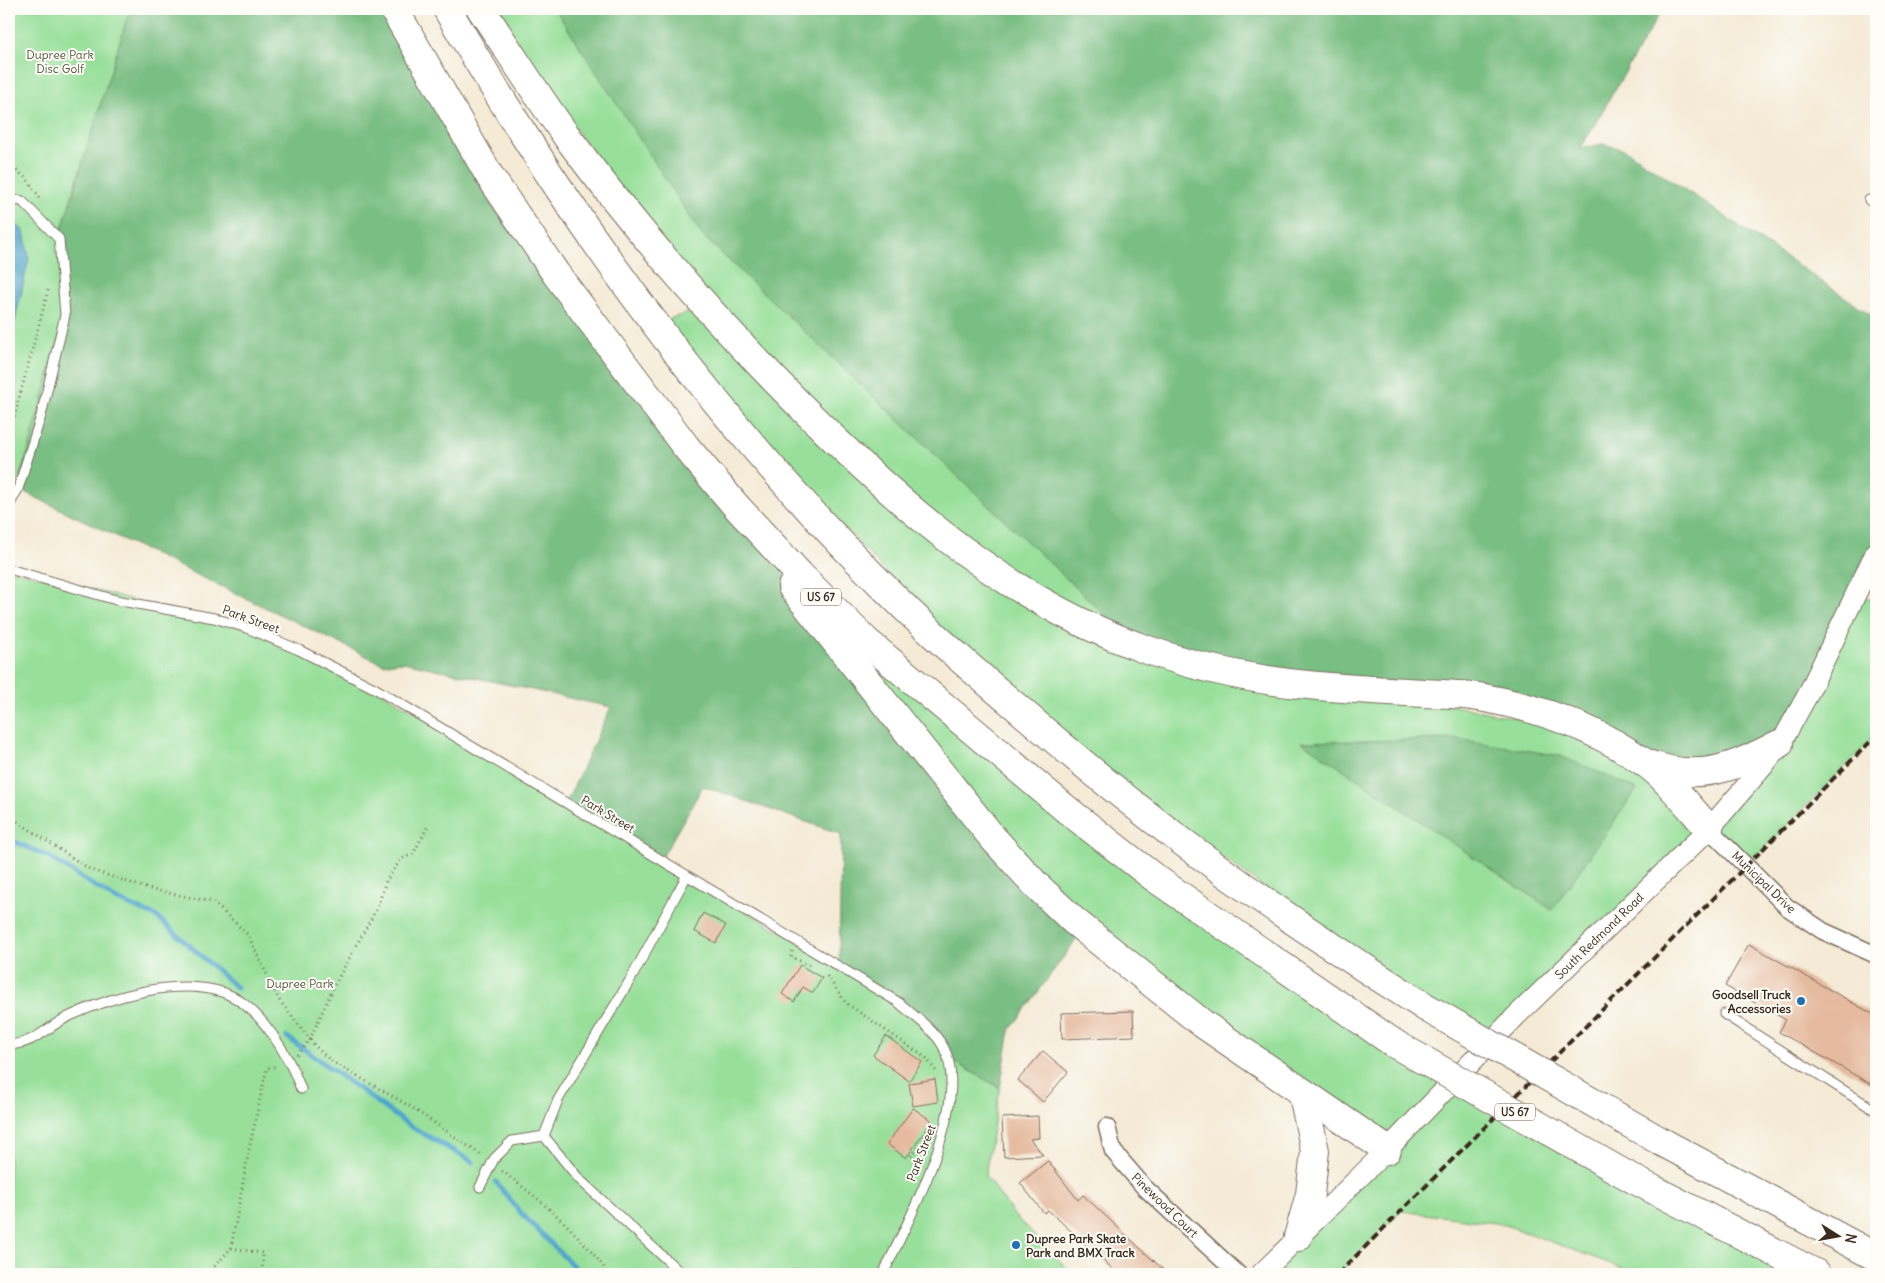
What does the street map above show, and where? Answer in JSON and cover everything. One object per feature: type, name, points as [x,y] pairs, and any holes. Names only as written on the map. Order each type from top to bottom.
[{"type":"highway","name":"US 67","points":[[394,9],[489,175],[556,274],[650,400],[736,506],[866,641],[1066,809],[1152,876],[1396,1044],[1635,1180],[1817,1274]]},
{"type":"highway","points":[[447,9],[544,169],[654,324],[721,409],[771,467],[894,598],[996,690],[1101,780],[1181,841],[1270,905],[1427,1008],[1662,1142],[1876,1257]]},
{"type":"highway","points":[[481,9],[568,138],[679,277],[724,329],[811,419],[903,505],[936,532],[1006,582],[1083,623],[1139,647],[1199,666],[1303,685],[1477,696],[1542,711],[1593,733],[1647,764],[1709,829]]},
{"type":"highway","points":[[736,506],[805,606],[992,837],[1036,885],[1074,922],[1203,1024],[1303,1095],[1387,1150]]},
{"type":"highway","points":[[1647,764],[1684,772],[1714,772],[1739,764],[1779,744]]},
{"type":"highway","points":[[1298,1237],[1310,1194],[1315,1151],[1303,1095]]},
{"type":"street","name":"South Redmond Road","points":[[1261,1274],[1387,1150],[1515,1017],[1709,829],[1765,764],[1807,696],[1876,552]]},
{"type":"street","name":"Municipal Drive","points":[[1709,829],[1787,907],[1823,931],[1876,955]]},
{"type":"street","name":"Pinewood Court","points":[[1108,1127],[1113,1151],[1144,1186],[1238,1274]]},
{"type":"lane","points":[[9,199],[22,201],[59,239],[65,315],[41,416],[18,489],[9,506]]},
{"type":"lane","name":"Park Street","points":[[9,569],[116,600],[214,618],[247,628],[299,650],[376,688],[686,877],[898,1002],[935,1034],[948,1058],[951,1085],[944,1132],[883,1274]]},
{"type":"lane","points":[[544,1136],[558,1100],[633,975],[686,877]]},
{"type":"lane","points":[[9,1045],[25,1044],[69,1016],[132,993],[196,987],[226,994],[254,1012],[291,1064],[301,1089]]},
{"type":"lane","points":[[1724,1014],[1876,1112]]},
{"type":"lane","points":[[480,1187],[492,1163],[512,1141],[544,1136]]},
{"type":"lane","points":[[544,1136],[579,1180],[682,1274]]},
{"type":"path","points":[[9,164],[27,179],[43,202]]},
{"type":"path","points":[[9,436],[50,286]]},
{"type":"path","points":[[9,816],[91,870],[149,889],[213,902],[248,935],[279,1000],[310,1039],[331,1061],[411,1107],[492,1163],[538,1198],[586,1243],[609,1274]]},
{"type":"path","points":[[305,1046],[335,984],[377,908],[386,881],[401,859],[413,854],[429,824]]},
{"type":"path","points":[[794,940],[791,957],[817,969]]},
{"type":"path","points":[[826,973],[846,1002],[926,1058],[941,1078]]},
{"type":"path","points":[[208,1274],[231,1248],[249,1149],[267,1068],[291,1064]]},
{"type":"path","points":[[911,1156],[930,1132]]},
{"type":"path","points":[[231,1248],[263,1254],[262,1274]]},
{"type":"green space","name":"Dupree Park Disc Golf","points":[[9,9],[130,9],[59,239],[65,315],[41,416],[9,506]]},
{"type":"green space","points":[[130,9],[394,9],[614,354],[1084,929],[1010,1030],[1000,1088],[948,1058],[943,1046],[898,1002],[839,967],[841,834],[703,786],[660,861],[566,803],[611,707],[403,662],[383,664],[18,489],[65,315],[59,239]]},
{"type":"green space","points":[[488,9],[575,9],[1374,690],[1593,733],[1709,829],[1857,593],[1876,602],[1876,736],[1746,866],[1710,829],[1489,1045],[1427,1008],[996,690],[654,324],[705,307]]},
{"type":"green space","points":[[555,9],[1662,9],[1581,148],[1603,144],[1626,150],[1876,318],[1876,553],[1786,734],[1684,772],[1542,711],[1303,685],[1139,647],[702,235]]},
{"type":"green space","name":"Dupree Park","points":[[9,569],[247,628],[376,689],[898,1002],[935,1034],[948,1058],[1000,1088],[985,1175],[1014,1215],[1073,1274],[9,1274]]},
{"type":"green space","points":[[805,606],[1284,970],[1817,1274],[1638,1274],[1503,1224],[1401,1211],[1338,1274],[1261,1274],[1387,1151],[1074,921]]},
{"type":"green space","points":[[1458,739],[1561,756],[1637,789],[1552,910],[1302,742]]},
{"type":"water","points":[[9,218],[24,231],[29,258],[9,349]]},
{"type":"building","points":[[703,913],[726,925],[716,943],[694,931]]},
{"type":"building","name":"Goodsell Truck Accessories","points":[[1749,944],[1876,1016],[1876,1087],[1779,1032],[1786,1020],[1725,986]]},
{"type":"building","points":[[800,965],[822,978],[813,993],[803,987],[794,1002],[782,994]]},
{"type":"building","points":[[1133,1011],[1134,1036],[1062,1039],[1061,1013]]},
{"type":"building","points":[[886,1036],[922,1062],[909,1081],[873,1055]]},
{"type":"building","points":[[1043,1051],[1068,1072],[1043,1102],[1018,1080]]},
{"type":"building","points":[[935,1079],[938,1102],[913,1106],[909,1083]]},
{"type":"building","points":[[913,1108],[932,1121],[906,1158],[887,1144]]},
{"type":"building","points":[[1038,1116],[1039,1138],[1030,1139],[1043,1155],[1004,1157],[1002,1118]]},
{"type":"building","points":[[1048,1161],[1078,1200],[1083,1195],[1168,1274],[1118,1274],[1048,1210],[1044,1213],[1020,1183]]},
{"type":"waterway","points":[[9,839],[47,856],[115,899],[156,916],[237,988]]},
{"type":"waterway","points":[[287,1037],[410,1126],[473,1162]]},
{"type":"waterway","points":[[496,1182],[519,1211],[581,1274]]},
{"type":"railway","points":[[1338,1274],[1876,736]]},
{"type":"place","name":"Goodsell Truck Accessories","points":[[1801,1001]]},
{"type":"place","name":"Dupree Park Skate Park and BMX Track","points":[[1016,1245]]}]
